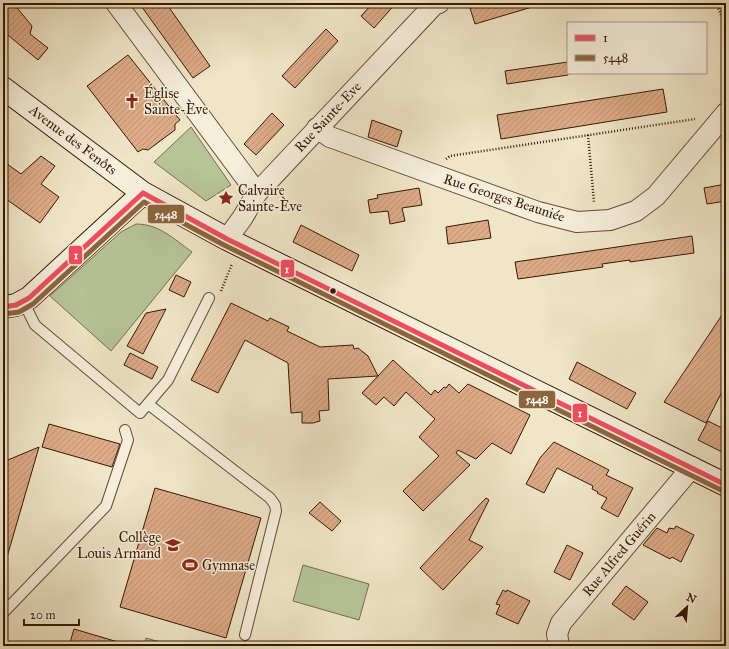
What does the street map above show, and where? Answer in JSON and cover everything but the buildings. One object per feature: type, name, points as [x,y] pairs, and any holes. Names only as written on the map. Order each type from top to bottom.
[{"type":"main road","name":"Avenue des Fenôts","points":[[3,88],[143,193],[234,242],[726,484]]},
{"type":"main road","points":[[13,304],[47,281],[143,193]]},
{"type":"street","points":[[116,3],[257,193]]},
{"type":"street","name":"Rue Sainte-Eve","points":[[234,242],[243,217],[257,193],[434,4]]},
{"type":"street","name":"Rue Georges Beauniée","points":[[317,128],[330,137],[428,173],[538,212],[577,222],[610,220],[636,211],[656,196],[725,113]]},
{"type":"street","name":"Rue Alfred Guérin","points":[[557,646],[557,634],[562,623],[692,467]]},
{"type":"lane","points":[[13,304],[140,414],[168,380],[208,298]]},
{"type":"lane","points":[[148,404],[270,498],[275,505],[276,511],[245,635]]},
{"type":"lane","points":[[3,613],[106,506],[128,440],[125,430]]},
{"type":"path","points":[[716,3],[726,27]]},
{"type":"path","points":[[428,173],[450,156],[725,113]]},
{"type":"path","points":[[588,135],[596,221]]},
{"type":"path","points":[[208,298],[219,294],[234,242]]},
{"type":"green space","points":[[191,127],[231,185],[206,201],[154,162]]},
{"type":"green space","points":[[136,224],[159,229],[192,252],[111,351],[50,296],[121,232]]},
{"type":"green space","points":[[303,565],[369,584],[359,620],[293,601]]},
{"type":"green space","points":[[146,638],[174,646],[144,646]]},
{"type":"transit line","name":"1","points":[[143,193],[227,239],[726,485]]},
{"type":"transit line","name":"1","points":[[3,307],[16,305],[29,298],[143,193]]},
{"type":"transit line","name":"5448","points":[[4,314],[19,312],[33,304],[144,202],[224,245],[723,491]]},
{"type":"place","name":"Église Sainte-Ève","points":[[132,101]]},
{"type":"place","name":"Calvaire Sainte-Ève","points":[[226,198]]},
{"type":"place","name":"Collège Louis Armand","points":[[173,545]]},
{"type":"place","name":"Gymnase","points":[[190,565]]}]
